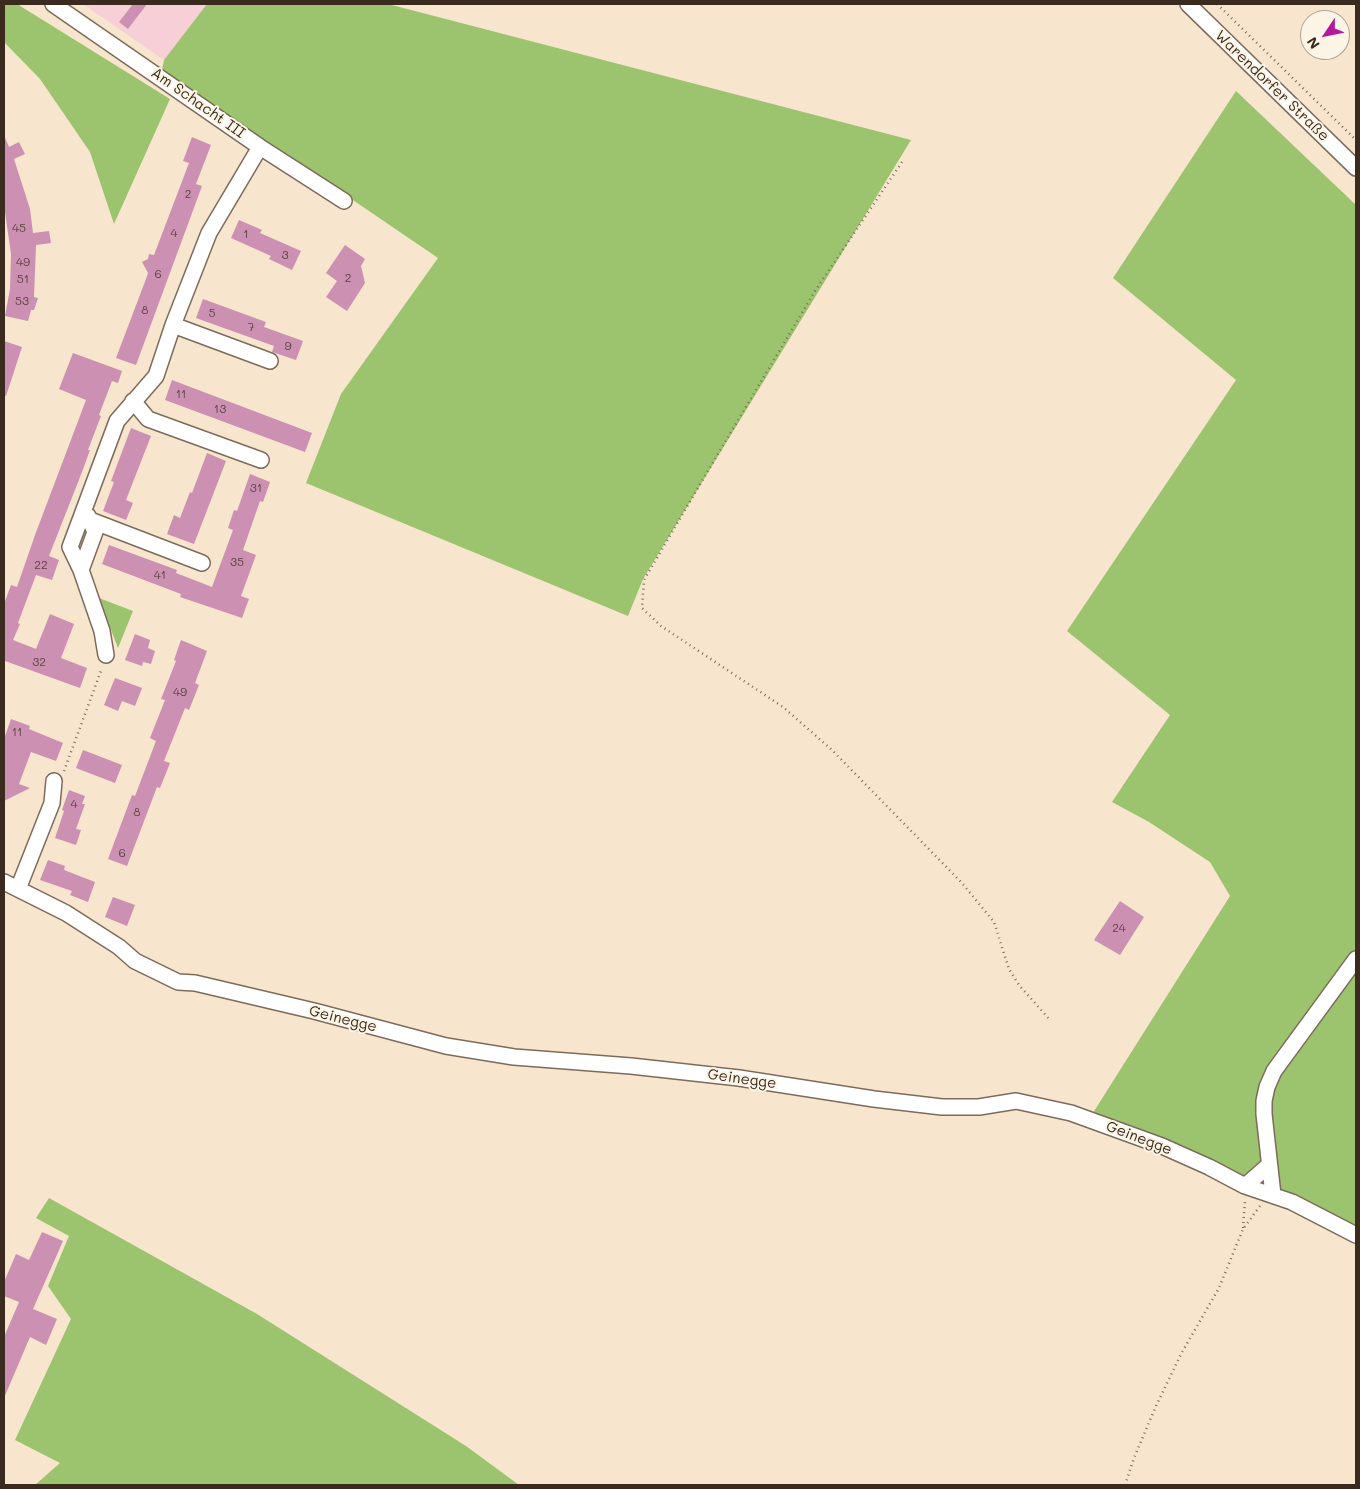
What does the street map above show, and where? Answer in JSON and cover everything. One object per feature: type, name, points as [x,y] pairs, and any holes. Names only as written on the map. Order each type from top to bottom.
[{"type":"street","name":"Am Schacht III","points":[[54,4],[260,146],[344,201]]},
{"type":"street","name":"Warendorfer Straße","points":[[1188,4],[1356,168]]},
{"type":"street","points":[[106,655],[102,632],[81,570],[70,547],[87,515],[117,421],[156,376],[173,325],[209,232],[260,146]]},
{"type":"street","points":[[173,325],[270,362]]},
{"type":"street","points":[[133,401],[148,419],[261,460]]},
{"type":"street","points":[[87,515],[202,563]]},
{"type":"street","points":[[18,889],[52,803],[59,776]]},
{"type":"street","name":"Geinegge","points":[[4,882],[66,913],[119,947],[135,961],[178,982],[195,984],[314,1011],[446,1046],[514,1057],[631,1066],[739,1078],[874,1100],[942,1107],[979,1107],[1016,1101],[1071,1113],[1162,1146],[1245,1186],[1292,1202],[1356,1235]]},
{"type":"street","points":[[1273,1195],[1264,1114],[1267,1087],[1274,1071],[1356,958]]},
{"type":"street","points":[[1245,1186],[1269,1165]]},
{"type":"path","points":[[1217,4],[1356,140]]},
{"type":"path","points":[[902,162],[816,291],[644,580],[642,608],[661,626],[783,707],[832,750],[962,883],[994,922],[1009,969],[1019,985],[1050,1020]]},
{"type":"path","points":[[59,776],[106,655]]},
{"type":"path","points":[[1243,1229],[1245,1186]]},
{"type":"path","points":[[1125,1485],[1156,1406],[1181,1354],[1219,1288],[1243,1229],[1260,1207],[1273,1195]]},
{"type":"shaded area","points":[[83,4],[207,4],[164,60]]},
{"type":"green space","points":[[4,4],[17,4],[170,99],[114,224],[90,152],[40,79],[4,42]]},
{"type":"green space","points":[[207,4],[388,4],[911,140],[643,579],[628,616],[306,483],[341,394],[438,258],[162,70],[164,60]]},
{"type":"green space","points":[[1236,91],[1356,205],[1356,1229],[1091,1116],[1230,896],[1210,862],[1149,822],[1112,802],[1170,715],[1067,631],[1236,380],[1113,278]]},
{"type":"green space","points":[[99,598],[133,611],[118,648]]},
{"type":"green space","points":[[49,1198],[257,1314],[466,1446],[519,1485],[35,1485],[60,1463],[15,1440],[71,1319],[48,1286],[69,1236],[36,1218]]},
{"type":"building","points":[[133,4],[147,4],[128,29],[119,22]]},
{"type":"building","points":[[4,135],[9,147],[19,142],[25,154],[14,159],[30,209],[33,233],[49,231],[51,243],[36,245],[34,297],[38,298],[34,310],[31,310],[28,321],[5,316],[10,289],[11,254],[4,205]]},
{"type":"building","points":[[192,137],[211,145],[196,184],[202,186],[136,365],[116,358],[148,273],[142,262],[148,259],[149,254],[154,255],[189,163],[183,161]]},
{"type":"building","points":[[239,220],[262,230],[260,233],[301,251],[292,270],[269,259],[271,256],[231,238]]},
{"type":"building","points":[[345,245],[365,259],[361,266],[365,283],[347,311],[326,297],[337,281],[326,273]]},
{"type":"building","points":[[203,299],[266,322],[264,327],[303,341],[296,360],[272,352],[274,346],[196,318]]},
{"type":"building","points":[[4,341],[22,347],[6,396],[4,395]]},
{"type":"building","points":[[73,353],[122,371],[118,383],[112,381],[99,415],[101,416],[88,450],[90,450],[49,556],[59,560],[52,580],[36,575],[13,640],[36,649],[50,614],[74,624],[61,658],[87,668],[80,688],[4,662],[4,604],[11,585],[17,587],[86,400],[59,389]]},
{"type":"building","points":[[172,380],[312,433],[305,452],[165,400]]},
{"type":"building","points":[[131,428],[151,436],[126,500],[133,503],[126,520],[103,511],[114,482],[111,481]]},
{"type":"building","points":[[207,453],[226,461],[194,544],[167,534],[174,515],[180,518]]},
{"type":"building","points":[[250,474],[270,482],[263,502],[260,501],[243,550],[256,555],[241,596],[249,599],[242,618],[180,597],[181,594],[102,564],[109,545],[177,570],[176,573],[212,587],[233,530],[228,528],[234,510],[237,511]]},
{"type":"building","points":[[135,634],[150,640],[148,648],[155,651],[151,664],[143,662],[142,666],[125,660]]},
{"type":"building","points":[[181,640],[207,651],[195,683],[199,685],[189,710],[185,708],[164,761],[170,763],[160,788],[157,787],[127,866],[108,859],[132,795],[135,796],[156,741],[150,738],[165,700],[161,699],[176,661],[174,660]]},
{"type":"building","points":[[115,678],[142,688],[135,706],[122,701],[118,711],[104,705]]},
{"type":"building","points":[[11,719],[30,726],[29,729],[63,743],[56,761],[31,752],[19,784],[30,788],[4,801],[4,739]]},
{"type":"building","points":[[83,750],[122,765],[115,783],[76,768]]},
{"type":"building","points":[[69,790],[85,796],[82,804],[85,804],[76,829],[81,830],[76,845],[55,838]]},
{"type":"building","points":[[48,860],[65,866],[64,870],[95,882],[88,902],[70,895],[72,891],[40,880]]},
{"type":"building","points":[[113,897],[135,905],[127,926],[105,917]]},
{"type":"building","points":[[1120,901],[1144,917],[1120,955],[1094,940]]},
{"type":"building","points":[[42,1232],[63,1241],[33,1309],[57,1319],[46,1345],[30,1337],[4,1398],[4,1337],[19,1302],[4,1296],[4,1282],[16,1254],[29,1260]]}]
